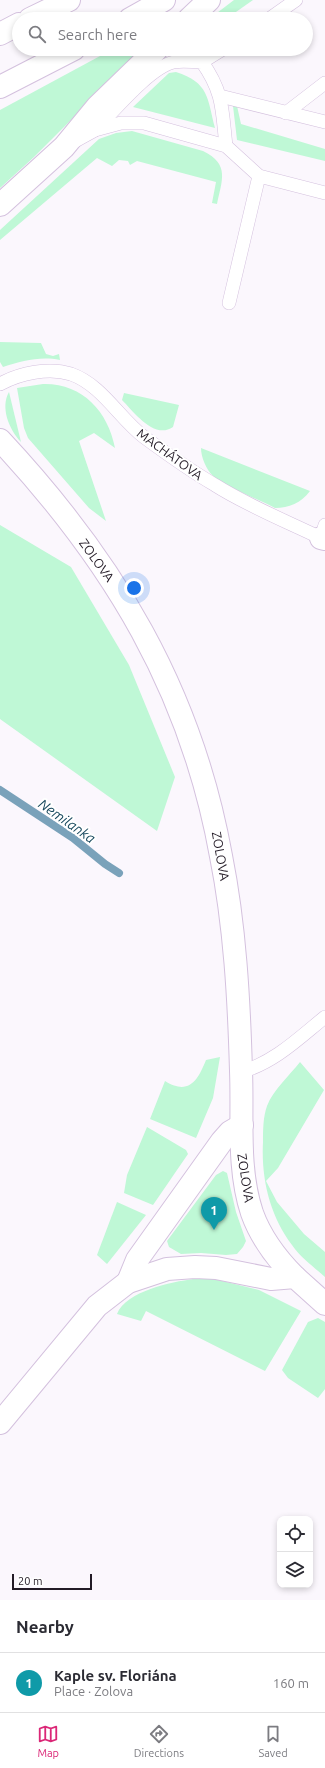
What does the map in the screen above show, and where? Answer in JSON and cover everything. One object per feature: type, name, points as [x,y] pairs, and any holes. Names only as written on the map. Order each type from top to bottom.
[{"type":"street","points":[[44,12],[69,0]]},
{"type":"street","points":[[143,12],[164,0]]},
{"type":"street","points":[[197,12],[210,0]]},
{"type":"street","points":[[0,34],[12,28]]},
{"type":"street","points":[[0,87],[60,56]]},
{"type":"street","points":[[0,205],[64,148],[97,108],[150,56]]},
{"type":"street","name":"ZOLOVA","points":[[0,440],[62,513],[114,583],[151,646],[180,708],[204,778],[222,857],[232,933],[241,1072],[244,1175],[253,1214],[268,1245],[279,1261],[325,1304]]},
{"type":"street","points":[[128,1282],[137,1260],[222,1142],[230,1132],[242,1125]]},
{"type":"street","points":[[0,1423],[98,1306],[128,1282],[167,1269],[195,1267],[216,1268],[271,1279],[295,1277]]},
{"type":"lane","points":[[279,12],[296,0]]},
{"type":"lane","points":[[96,130],[156,71],[174,62],[202,62],[212,56]]},
{"type":"lane","points":[[202,62],[214,79],[220,96],[226,146]]},
{"type":"lane","points":[[286,112],[325,83]]},
{"type":"lane","points":[[220,96],[325,122]]},
{"type":"lane","points":[[64,148],[96,130],[121,124],[144,123],[226,146],[259,176],[325,193]]},
{"type":"lane","points":[[229,302],[259,176]]},
{"type":"lane","name":"MACHÁTOVA","points":[[0,384],[28,374],[45,371],[70,374],[91,385],[143,436],[215,486],[324,534]]},
{"type":"lane","points":[[241,1072],[252,1069],[276,1057],[325,1017]]},
{"type":"green space","points":[[234,0],[253,0],[236,12],[218,12]]},
{"type":"green space","points":[[100,56],[135,56],[34,157],[0,188],[0,110]]},
{"type":"green space","points":[[176,72],[187,76],[201,86],[208,100],[215,128],[133,107],[169,73]]},
{"type":"green space","points":[[233,106],[237,106],[241,124],[325,149],[325,161],[237,140]]},
{"type":"green space","points":[[132,131],[203,151],[212,156],[221,167],[222,173],[221,187],[217,204],[212,203],[216,182],[137,161],[130,165],[128,161],[119,160],[112,166],[97,158],[0,240],[0,230],[99,139],[116,133]]},
{"type":"green space","points":[[0,342],[41,343],[46,354],[53,356],[59,354],[60,360],[38,359],[3,367],[0,362]]},
{"type":"green space","points":[[43,384],[70,388],[81,394],[91,402],[106,422],[115,448],[94,433],[79,441],[106,521],[89,508],[28,438],[24,428],[17,388]]},
{"type":"green space","points":[[9,392],[21,442],[13,431],[7,418],[5,404]]},
{"type":"green space","points":[[124,393],[179,405],[173,427],[166,430],[159,430],[145,423],[122,400]]},
{"type":"green space","points":[[201,448],[310,491],[299,502],[285,507],[275,508],[233,488],[213,476],[204,463]]},
{"type":"green space","points":[[0,525],[71,567],[129,665],[175,777],[157,831],[0,719]]},
{"type":"green space","points":[[220,1057],[213,1098],[196,1138],[150,1119],[165,1081],[180,1087],[192,1084],[200,1074],[206,1060]]},
{"type":"green space","points":[[300,1062],[324,1090],[278,1168],[266,1181],[277,1202],[304,1234],[325,1252],[325,1277],[299,1254],[284,1234],[268,1196],[265,1183],[263,1129],[267,1106],[277,1088]]},
{"type":"green space","points":[[147,1127],[186,1150],[188,1154],[153,1205],[124,1193],[127,1175]]},
{"type":"green space","points":[[223,1171],[227,1173],[236,1212],[246,1241],[243,1247],[237,1254],[226,1255],[201,1253],[181,1254],[169,1247],[167,1241],[216,1175]]},
{"type":"green space","points":[[117,1202],[146,1215],[107,1264],[97,1255]]},
{"type":"green space","points":[[193,1279],[214,1279],[259,1290],[301,1311],[265,1371],[146,1311],[141,1321],[117,1314],[122,1306],[139,1294],[162,1285]]},
{"type":"green space","points":[[318,1318],[325,1322],[325,1389],[318,1398],[288,1378],[282,1370],[308,1322]]},
{"type":"waterway","name":"Nemilanka","points":[[0,790],[73,838],[105,864],[119,873]]},
{"type":"place","name":"Kaple sv. Floriána","points":[[214,1230]]}]
